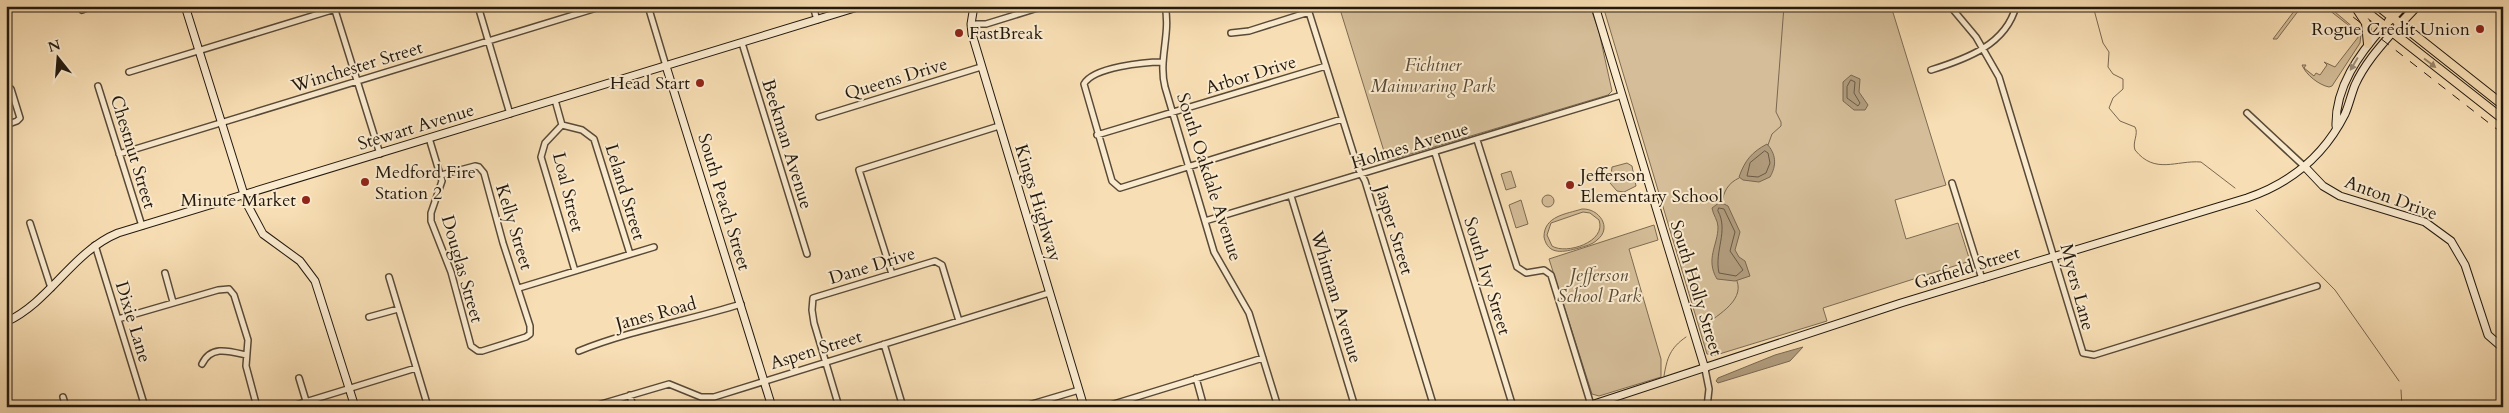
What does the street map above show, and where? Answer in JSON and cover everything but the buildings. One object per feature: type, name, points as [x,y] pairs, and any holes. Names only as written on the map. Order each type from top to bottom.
[{"type":"main road","points":[[184,6],[220,123],[254,221],[263,234],[300,261],[315,281],[355,407]]},
{"type":"main road","name":"Stewart Avenue","points":[[6,322],[26,311],[95,245],[118,233],[861,6]]},
{"type":"main road","name":"Kings Highway","points":[[974,6],[971,24],[981,67],[1084,407]]},
{"type":"main road","name":"South Holly Street","points":[[1595,6],[1705,369]]},
{"type":"main road","points":[[2355,6],[2367,28],[2368,44]]},
{"type":"main road","points":[[2359,6],[2503,119]]},
{"type":"main road","points":[[2378,6],[2503,105]]},
{"type":"main road","name":"Garfield Street","points":[[2336,127],[2336,111],[2343,87],[2353,66],[2368,44],[2402,6]]},
{"type":"main road","name":"Garfield Street","points":[[1588,406],[1901,303],[2262,193],[2288,180],[2305,167],[2322,149],[2345,114],[2362,72],[2392,33],[2417,6]]},
{"type":"main road","name":"South Peach Street","points":[[666,66],[772,407]]},
{"type":"main road","name":"Anton Drive","points":[[2305,167],[2324,186],[2340,196],[2425,222],[2452,242],[2465,264],[2488,335],[2503,348]]},
{"type":"street","points":[[82,10],[92,6]]},
{"type":"street","points":[[129,72],[345,6]]},
{"type":"street","points":[[478,6],[510,114]]},
{"type":"street","name":"Winchester Street","points":[[119,154],[603,6]]},
{"type":"street","name":"South Peach Street","points":[[648,6],[666,66]]},
{"type":"street","points":[[813,6],[817,20]]},
{"type":"street","points":[[971,24],[986,24],[1044,6]]},
{"type":"street","name":"South Oakdale Avenue","points":[[1165,6],[1167,28],[1163,80],[1218,261],[1242,297],[1249,313],[1278,407]]},
{"type":"street","name":"Jasper Street","points":[[1307,6],[1434,407]]},
{"type":"street","name":"Myers Lane","points":[[1950,6],[1983,48],[2004,89],[2083,353],[2088,356],[2317,286]]},
{"type":"street","points":[[1931,70],[1961,60],[2000,36],[2010,24],[2016,6]]},
{"type":"street","points":[[334,8],[380,154]]},
{"type":"street","points":[[1231,33],[1249,31],[1309,12]]},
{"type":"street","name":"Beekman Avenue","points":[[742,43],[807,254]]},
{"type":"street","points":[[1163,62],[1132,64],[1091,76],[1085,81],[1084,89],[1097,135],[1112,181],[1116,186],[1122,188],[1145,182],[1189,166],[1342,119]]},
{"type":"street","name":"Arbor Drive","points":[[1097,135],[1326,66]]},
{"type":"street","name":"Queens Drive","points":[[819,117],[981,67]]},
{"type":"street","name":"Chestnut Street","points":[[98,86],[142,226]]},
{"type":"street","points":[[6,125],[20,118],[12,89]]},
{"type":"street","name":"Holmes Avenue","points":[[1205,221],[1622,95]]},
{"type":"street","points":[[555,100],[562,125]]},
{"type":"street","name":"Anton Drive","points":[[2247,113],[2305,167]]},
{"type":"street","name":"Leland Street","points":[[562,125],[582,130],[594,139],[630,254]]},
{"type":"street","name":"Loal Street","points":[[562,125],[545,143],[541,157],[575,271]]},
{"type":"street","points":[[892,274],[859,170],[999,126]]},
{"type":"street","points":[[429,138],[441,176]]},
{"type":"street","points":[[1478,140],[1517,267],[1526,273],[1544,270],[1551,276],[1588,406]]},
{"type":"street","name":"South Ivy Street","points":[[1435,153],[1513,407]]},
{"type":"street","name":"Kelly Street","points":[[441,176],[470,167],[482,169],[519,288],[530,326],[530,334]]},
{"type":"street","name":"Douglas Street","points":[[441,176],[440,188],[431,213],[431,221],[453,280],[469,341],[474,349],[482,351],[530,334]]},
{"type":"street","points":[[1952,183],[1982,279]]},
{"type":"street","name":"Whitman Avenue","points":[[1291,196],[1355,407]]},
{"type":"street","points":[[30,223],[51,288]]},
{"type":"street","name":"Dixie Lane","points":[[95,245],[145,407]]},
{"type":"street","points":[[519,288],[654,247]]},
{"type":"street","name":"Dane Drive","points":[[825,361],[813,316],[813,298],[892,274],[938,262],[942,264],[959,321]]},
{"type":"street","points":[[165,273],[173,302]]},
{"type":"street","points":[[389,278],[428,407]]},
{"type":"street","points":[[118,318],[173,302],[229,289],[234,295],[248,340],[246,355],[248,373],[257,407]]},
{"type":"street","name":"Aspen Street","points":[[591,407],[669,384],[706,398],[1050,293]]},
{"type":"street","name":"Janes Road","points":[[579,352],[662,324],[695,318],[740,304]]},
{"type":"street","points":[[369,317],[398,309]]},
{"type":"street","points":[[884,344],[904,407]]},
{"type":"street","points":[[202,364],[208,356],[215,352],[226,351],[246,355]]},
{"type":"street","points":[[1104,407],[1263,358]]},
{"type":"street","points":[[825,361],[839,407]]},
{"type":"street","points":[[289,407],[416,368]]},
{"type":"street","name":"South Holly Street","points":[[1705,369],[1708,389],[1707,407]]},
{"type":"street","points":[[299,378],[306,402]]},
{"type":"street","points":[[1196,378],[1204,407]]},
{"type":"street","points":[[1022,407],[1079,390]]},
{"type":"street","points":[[630,395],[633,407]]},
{"type":"street","points":[[63,397],[66,407]]},
{"type":"green space","name":"Fichtner Mainwaring Park","points":[[1339,6],[1590,6],[1599,32],[1612,91],[1608,95],[1387,161]]},
{"type":"green space","points":[[1603,6],[1891,6],[1946,185],[1895,200],[1906,239],[1958,223],[1970,261],[1823,308],[1827,321],[1716,355],[1707,354]]},
{"type":"green space","points":[[2298,6],[2302,6],[2277,39],[2273,39]]},
{"type":"green space","points":[[2324,6],[2328,6],[2361,34],[2360,43],[2332,86],[2329,87],[2313,79],[2306,72],[2302,65],[2306,65],[2304,68],[2314,76],[2316,73],[2320,75],[2327,65],[2324,62],[2335,67],[2359,36],[2357,32]]},
{"type":"green space","points":[[1627,163],[1632,166],[1636,186],[1624,192],[1617,191],[1610,183],[1612,167]]},
{"type":"green space","points":[[1511,171],[1516,187],[1506,190],[1501,174]]},
{"type":"green space","points":[[1548,195],[1554,201],[1548,207],[1542,201]]},
{"type":"green space","points":[[1521,200],[1528,224],[1516,228],[1509,205]]},
{"type":"green space","points":[[1582,209],[1594,212],[1602,220],[1604,230],[1602,235],[1591,244],[1573,249],[1557,251],[1549,247],[1544,237],[1548,224],[1557,217]],"holes":[[[1583,212],[1590,213],[1599,220],[1600,228],[1597,235],[1584,245],[1575,248],[1566,249],[1552,246],[1547,235],[1551,223]]]},
{"type":"green space","name":"Jefferson School Park","points":[[1654,225],[1658,240],[1629,249],[1661,359],[1661,377],[1599,396],[1592,394],[1549,259]]},
{"type":"water","points":[[1851,75],[1860,79],[1859,92],[1868,105],[1865,110],[1854,110],[1843,101],[1843,82]]},
{"type":"water","points":[[1767,144],[1774,160],[1774,168],[1770,177],[1759,182],[1743,180],[1739,177],[1750,157]]},
{"type":"water","points":[[1720,202],[1728,206],[1740,232],[1735,250],[1739,257],[1745,261],[1750,276],[1735,281],[1717,279],[1712,265],[1718,227],[1712,208]]},
{"type":"water","points":[[1803,347],[1790,361],[1718,383],[1716,381],[1718,378],[1775,355]]},
{"type":"waterway","points":[[1768,145],[1772,134],[1781,126],[1776,112],[1784,6]]},
{"type":"waterway","points":[[2093,6],[2103,43],[2109,52],[2108,67],[2113,74],[2123,79],[2123,89],[2113,98],[2109,108],[2120,121],[2135,127],[2135,150],[2143,158],[2158,164],[2201,162],[2235,188]]},
{"type":"waterway","points":[[1722,204],[1727,188],[1739,178]]},
{"type":"waterway","points":[[2256,210],[2335,290],[2399,381]]},
{"type":"waterway","points":[[1701,328],[1733,302],[1737,296],[1737,281]]},
{"type":"waterway","points":[[1664,376],[1670,354],[1676,345],[1686,337]]},
{"type":"waterway","points":[[2401,390],[2402,407]]},
{"type":"railway","points":[[2339,6],[2503,134]]},
{"type":"place","name":"Rogue Credit Union","points":[[2480,29]]},
{"type":"place","name":"FastBreak","points":[[959,33]]},
{"type":"place","name":"Head Start","points":[[700,83]]},
{"type":"place","name":"Medford Fire Station 2","points":[[365,182]]},
{"type":"place","name":"Jefferson Elementary School","points":[[1570,185]]},
{"type":"place","name":"Minute Market","points":[[306,200]]}]
